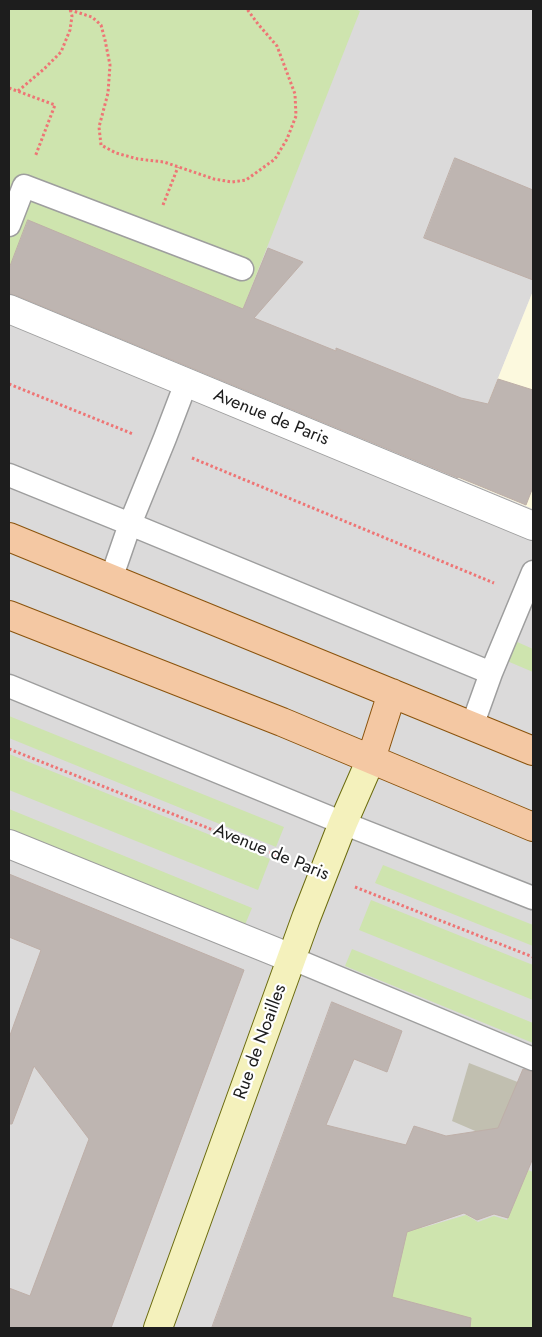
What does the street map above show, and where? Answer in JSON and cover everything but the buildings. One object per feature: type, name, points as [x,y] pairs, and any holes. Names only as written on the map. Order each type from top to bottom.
[{"type":"main road","points":[[9,537],[533,751]]},
{"type":"main road","points":[[9,615],[282,722],[533,827]]},
{"type":"main road","points":[[371,759],[392,693]]},
{"type":"street","name":"Avenue de Paris","points":[[9,309],[533,526]]},
{"type":"street","name":"Rue de Noailles","points":[[158,1328],[291,958],[343,823],[371,759]]},
{"type":"street","points":[[9,844],[291,958]]},
{"type":"lane","points":[[9,225],[24,186],[242,269]]},
{"type":"lane","points":[[111,579],[130,524],[186,383]]},
{"type":"lane","points":[[9,475],[491,672]]},
{"type":"lane","points":[[472,726],[491,672],[533,572]]},
{"type":"lane","points":[[9,686],[343,823],[533,898]]},
{"type":"lane","points":[[291,958],[533,1059]]},
{"type":"path","points":[[70,10],[92,17],[101,25],[105,40],[110,65],[108,93],[99,127],[101,145],[116,153],[138,159],[164,162],[232,182],[246,180],[275,159],[287,139],[296,116],[295,94],[277,46],[247,9]]},
{"type":"path","points":[[18,91],[44,70],[61,52],[70,30],[72,16],[70,10]]},
{"type":"path","points":[[9,88],[55,105],[24,186]]},
{"type":"path","points":[[151,234],[178,166]]},
{"type":"path","points":[[9,384],[162,445],[498,585]]},
{"type":"path","name":"Avenue de Paris","points":[[9,749],[533,957]]},
{"type":"shaded area","points":[[9,9],[533,9],[533,291],[458,478],[533,509],[533,1328],[9,1328]]},
{"type":"shaded area","points":[[533,291],[533,509],[458,478]]},
{"type":"shaded area","points":[[469,1063],[533,1088],[533,1125],[524,1152],[452,1121]]},
{"type":"green space","points":[[9,9],[355,9],[360,11],[242,311],[28,221],[9,269]]},
{"type":"green space","points":[[515,641],[533,649],[533,672],[507,661]]},
{"type":"green space","points":[[9,716],[284,827],[276,847],[9,738]]},
{"type":"green space","points":[[9,754],[270,859],[258,890],[9,790]]},
{"type":"green space","points":[[9,809],[252,908],[244,927],[9,832]]},
{"type":"green space","points":[[383,865],[533,925],[533,946],[375,883]]},
{"type":"green space","points":[[371,900],[533,965],[533,1000],[359,930]]},
{"type":"green space","points":[[352,949],[533,1023],[533,1043],[345,966]]},
{"type":"green space","points":[[528,1170],[533,1172],[533,1328],[442,1328],[446,1311],[392,1297],[406,1235],[384,1228],[411,1195],[422,1228],[466,1215],[478,1222],[494,1216],[507,1220]]}]
